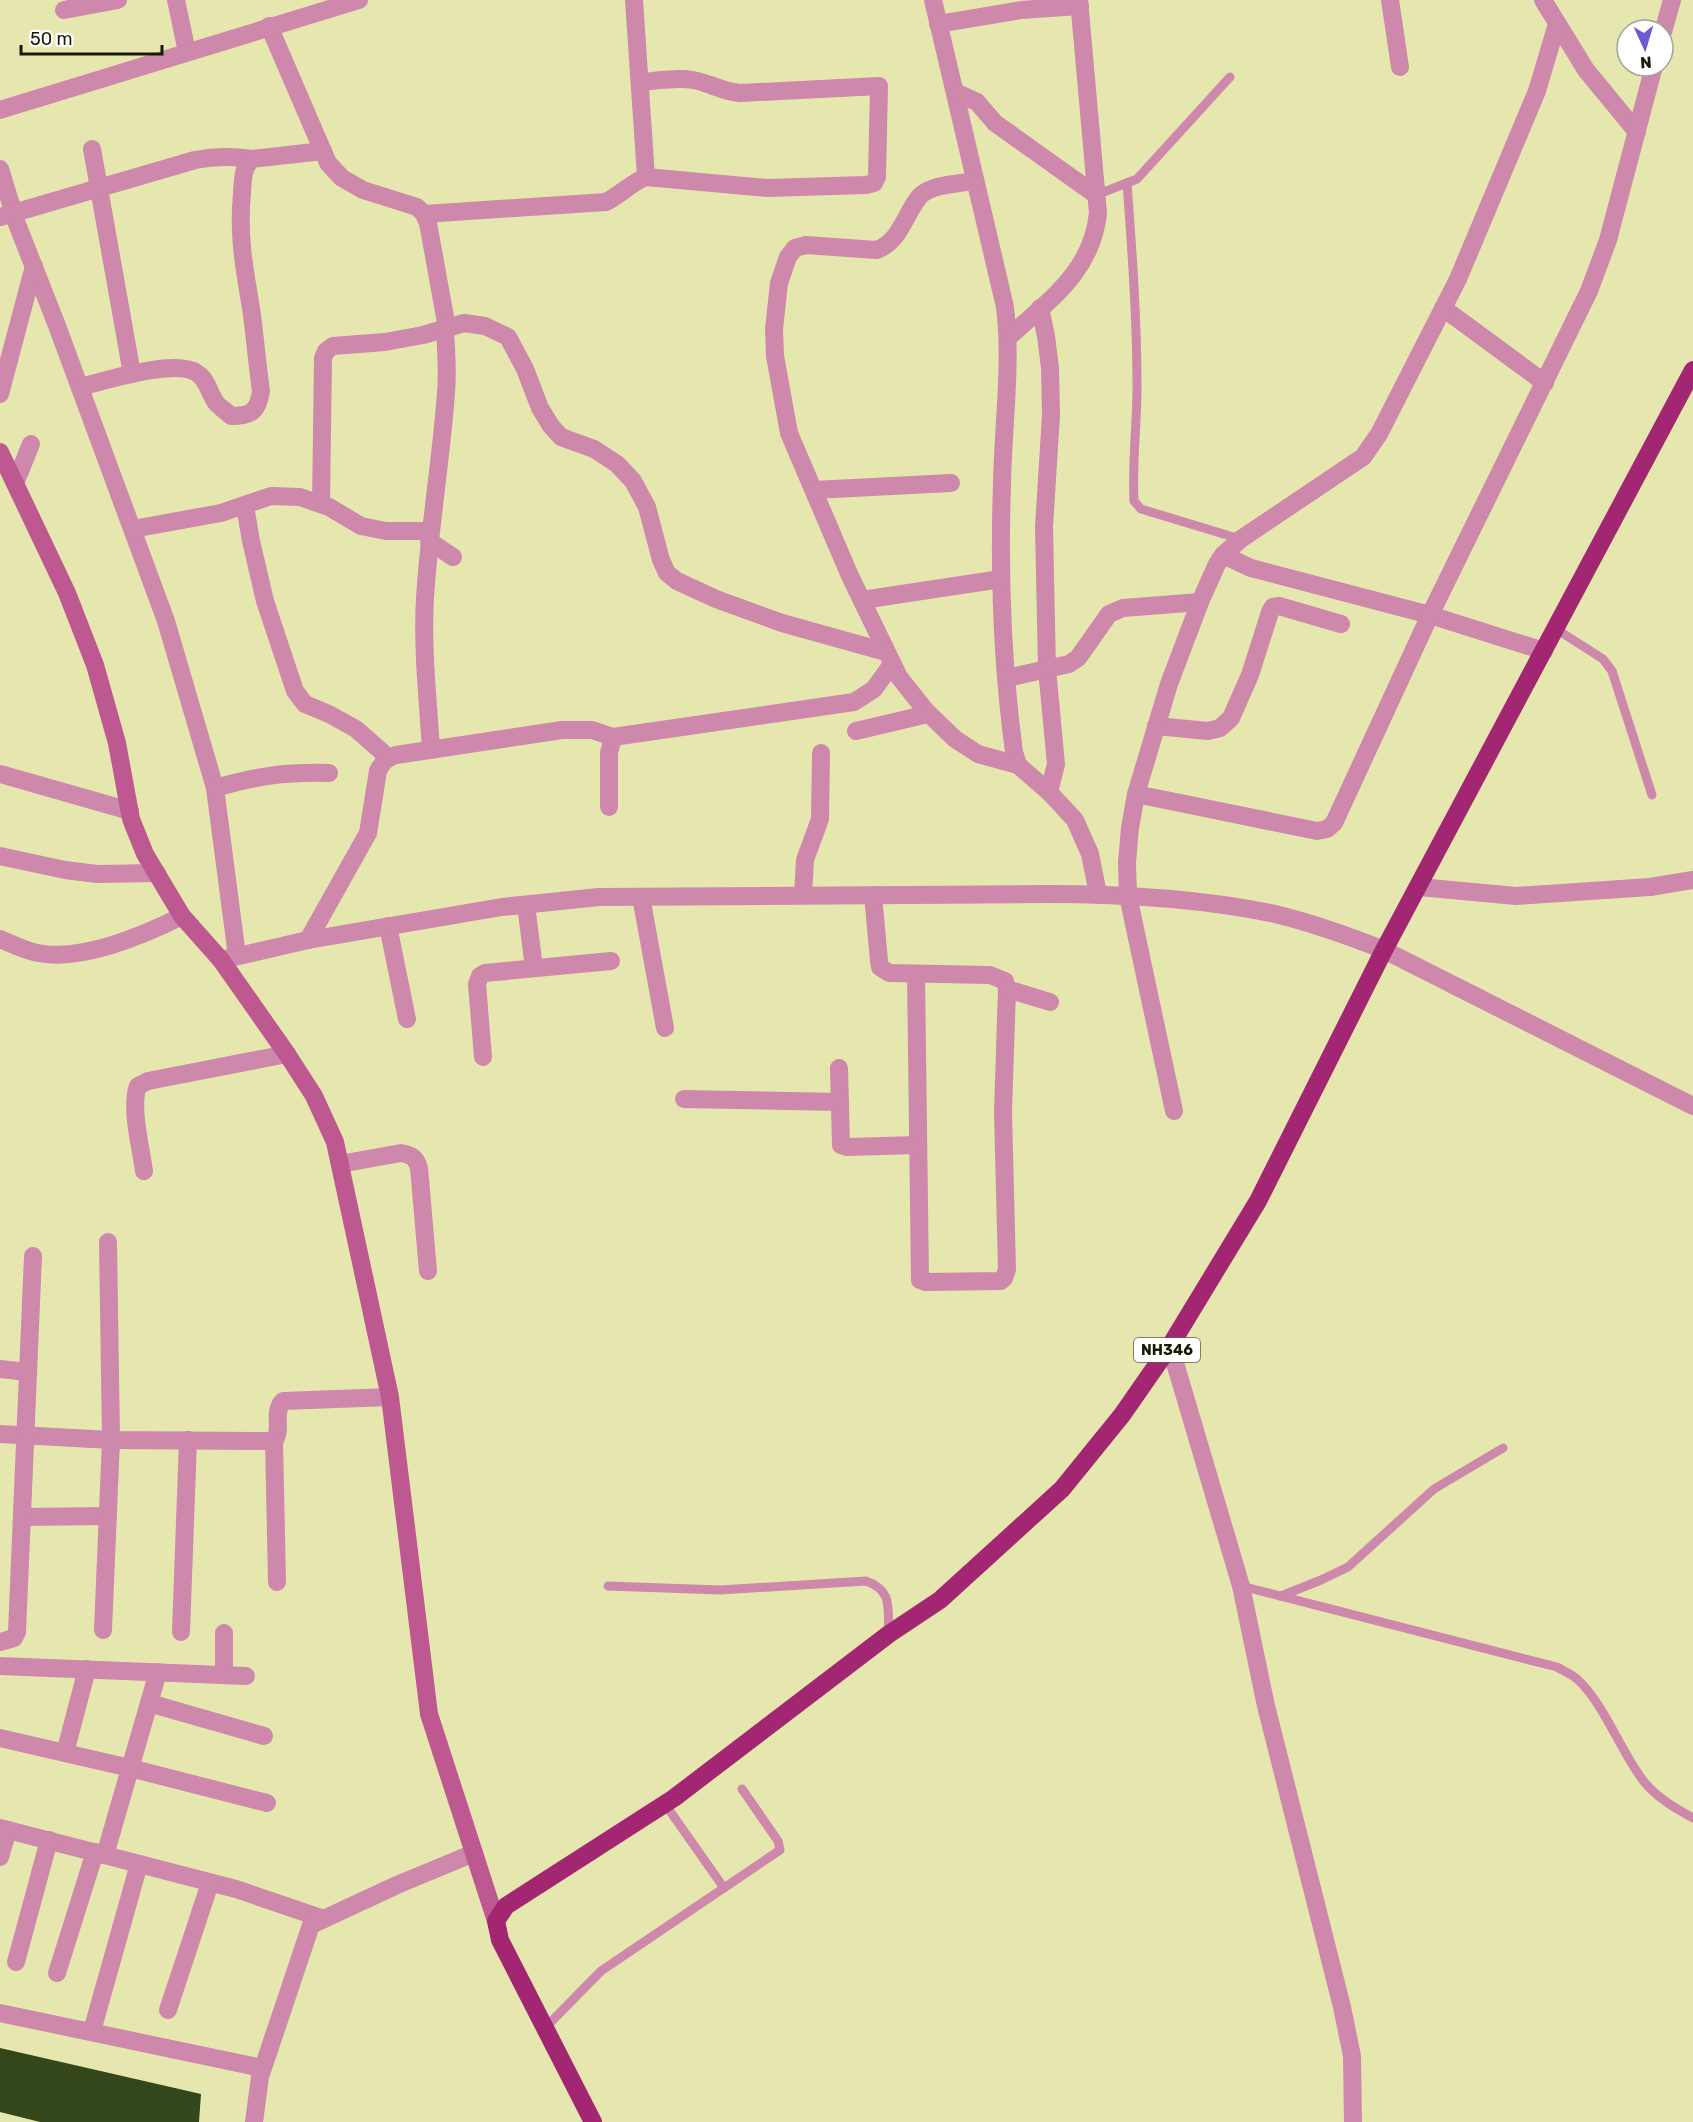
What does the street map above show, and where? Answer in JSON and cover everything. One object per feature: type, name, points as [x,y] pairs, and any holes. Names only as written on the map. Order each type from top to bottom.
[{"type":"highway","name":"NH346","points":[[496,1921],[506,1906],[665,1804],[889,1634],[940,1600],[1062,1489],[1122,1415],[1170,1346],[1258,1201],[1384,950],[1693,370]]},
{"type":"highway","points":[[496,1921],[500,1940],[593,2122]]},
{"type":"main road","points":[[0,452],[16,481],[67,593],[95,665],[117,743],[130,819],[146,854],[182,916],[229,958],[314,1096],[335,1142],[390,1397],[429,1714],[496,1921]]},
{"type":"street","points":[[64,10],[118,0]]},
{"type":"street","points":[[176,0],[187,52]]},
{"type":"street","points":[[0,110],[359,0]]},
{"type":"street","points":[[634,0],[646,177]]},
{"type":"street","points":[[933,0],[1005,307],[1009,337],[1003,429],[1000,556],[1011,733],[1018,765]]},
{"type":"street","points":[[1390,0],[1400,67]]},
{"type":"street","points":[[1543,0],[1555,13],[1586,70],[1637,132]]},
{"type":"street","points":[[1667,18],[1672,0]]},
{"type":"street","points":[[938,24],[1080,3],[1098,213],[1096,233],[1087,255],[1072,277],[1009,337]]},
{"type":"street","points":[[1174,1111],[1128,896],[1128,851],[1136,794],[1169,684],[1200,602],[1223,555],[1241,539],[1363,457],[1371,448],[1458,279],[1516,144],[1537,91],[1555,13]]},
{"type":"street","points":[[269,26],[328,163],[342,178],[363,190],[417,207],[424,214],[428,223],[446,329],[446,392],[439,476],[430,536],[424,630],[431,750]]},
{"type":"street","points":[[1136,794],[1317,831],[1327,829],[1334,823],[1430,615],[1589,291],[1608,240],[1651,78]]},
{"type":"street","points":[[424,214],[606,202],[618,196],[637,180],[646,177],[767,188],[866,185],[874,183],[877,177],[879,86],[740,93],[728,92],[688,79],[640,82]]},
{"type":"street","points":[[955,92],[977,102],[995,123],[1096,195]]},
{"type":"street","points":[[92,149],[132,374]]},
{"type":"street","points":[[7,215],[214,156],[252,159],[323,151]]},
{"type":"street","points":[[80,387],[132,374],[186,367],[204,378],[217,404],[231,416],[245,416],[254,410],[260,401],[259,379],[240,237],[244,170],[252,159]]},
{"type":"street","points":[[0,169],[7,215],[34,266],[166,621],[215,788],[229,958],[308,940],[502,907],[599,897],[1098,894],[1196,902],[1275,915],[1384,950],[1693,1106]]},
{"type":"street","points":[[974,181],[935,188],[921,195],[893,238],[883,248],[806,245],[795,248],[788,257],[778,283],[774,329],[775,356],[789,433],[862,600],[899,677],[928,714],[955,739],[978,754],[1018,765],[1049,792],[1075,820],[1090,854],[1098,894]]},
{"type":"street","points":[[0,394],[34,266]]},
{"type":"street","points":[[1040,308],[1046,336],[1051,415],[1044,527],[1047,669],[1056,764],[1049,792]]},
{"type":"street","points":[[1443,308],[1545,383]]},
{"type":"street","points":[[321,504],[323,358],[326,351],[333,346],[385,342],[464,323],[485,326],[508,337],[525,369],[540,408],[561,437],[594,448],[617,464],[633,481],[647,507],[661,560],[667,573],[677,581],[716,599],[889,658]]},
{"type":"street","points":[[16,481],[31,444]]},
{"type":"street","points":[[814,490],[951,483]]},
{"type":"street","points":[[133,529],[221,513],[245,507],[271,496],[300,497],[321,504],[361,526],[430,536],[453,556]]},
{"type":"street","points":[[245,507],[265,601],[295,691],[305,704],[356,729],[388,758]]},
{"type":"street","points":[[1223,555],[1251,568],[1430,615],[1544,651]]},
{"type":"street","points":[[862,600],[1001,579]]},
{"type":"street","points":[[1007,678],[1069,664],[1078,658],[1109,614],[1123,608],[1200,602]]},
{"type":"street","points":[[1156,726],[1208,731],[1220,728],[1231,718],[1250,675],[1273,607],[1279,606],[1341,624]]},
{"type":"street","points":[[308,940],[368,833],[378,771],[388,758],[562,730],[592,730],[613,737],[854,702],[874,689],[889,658]]},
{"type":"street","points":[[856,731],[928,714]]},
{"type":"street","points":[[609,807],[609,753],[613,737]]},
{"type":"street","points":[[803,896],[805,860],[820,819],[821,753]]},
{"type":"street","points":[[215,788],[252,778],[290,772],[328,773]]},
{"type":"street","points":[[0,774],[130,811]]},
{"type":"street","points":[[0,856],[65,870],[97,874],[157,873]]},
{"type":"street","points":[[1419,887],[1516,896],[1650,887],[1693,880]]},
{"type":"street","points":[[873,895],[880,967],[889,973],[990,975],[1005,981],[1007,989],[1003,1112],[1006,1270],[1001,1281],[925,1282],[920,1280],[916,974]]},
{"type":"street","points":[[641,897],[665,1028]]},
{"type":"street","points":[[526,904],[534,969]]},
{"type":"street","points":[[0,939],[31,952],[54,955],[81,952],[125,940],[161,927],[182,916]]},
{"type":"street","points":[[388,926],[407,1019]]},
{"type":"street","points":[[483,1057],[477,984],[480,976],[485,973],[611,961]]},
{"type":"street","points":[[1007,989],[1050,1002]]},
{"type":"street","points":[[144,1171],[135,1107],[135,1093],[138,1086],[148,1081],[287,1054]]},
{"type":"street","points":[[839,1068],[840,1142],[844,1147],[918,1145]]},
{"type":"street","points":[[684,1099],[840,1102]]},
{"type":"street","points":[[340,1164],[401,1153],[410,1154],[416,1159],[420,1168],[428,1271]]},
{"type":"street","points":[[103,1630],[111,1440],[108,1242]]},
{"type":"street","points":[[0,1642],[14,1638],[17,1632],[33,1256]]},
{"type":"street","points":[[1170,1346],[1241,1586],[1266,1706],[1342,2007],[1352,2056],[1353,2122]]},
{"type":"street","points":[[0,1369],[27,1372]]},
{"type":"street","points":[[277,1582],[274,1441],[278,1437],[278,1407],[283,1401],[390,1397]]},
{"type":"street","points":[[0,1434],[111,1440],[274,1441]]},
{"type":"street","points":[[181,1632],[188,1440]]},
{"type":"street","points":[[22,1517],[108,1516]]},
{"type":"street","points":[[224,1633],[224,1675]]},
{"type":"street","points":[[0,1666],[246,1676]]},
{"type":"street","points":[[65,1753],[87,1668]]},
{"type":"street","points":[[57,1974],[130,1768],[158,1672]]},
{"type":"street","points":[[149,1703],[264,1736]]},
{"type":"street","points":[[0,1738],[267,1803]]},
{"type":"street","points":[[0,1857],[4,1829],[236,1889],[324,1919]]},
{"type":"street","points":[[16,1962],[49,1840]]},
{"type":"street","points":[[254,2122],[262,2068],[311,1925],[397,1885],[474,1853]]},
{"type":"street","points":[[92,2031],[139,1864]]},
{"type":"street","points":[[168,2010],[210,1882]]},
{"type":"street","points":[[0,2013],[262,2068]]},
{"type":"lane","points":[[1096,195],[1137,179],[1230,77]]},
{"type":"lane","points":[[1127,183],[1137,337],[1134,501],[1141,509],[1241,539]]},
{"type":"lane","points":[[1556,629],[1603,659],[1612,671],[1652,795]]},
{"type":"lane","points":[[1281,1596],[1348,1567],[1434,1489],[1503,1448]]},
{"type":"lane","points":[[608,1586],[720,1590],[866,1581],[879,1586],[886,1595],[889,1634]]},
{"type":"lane","points":[[1241,1586],[1557,1667],[1576,1678],[1590,1693],[1633,1766],[1647,1785],[1665,1803],[1693,1818]]},
{"type":"lane","points":[[545,2028],[601,1971],[780,1850],[778,1841],[742,1789]]},
{"type":"lane","points":[[665,1804],[724,1888]]},
{"type":"building","points":[[0,2048],[201,2094],[199,2122],[40,2122],[0,2112]]}]
